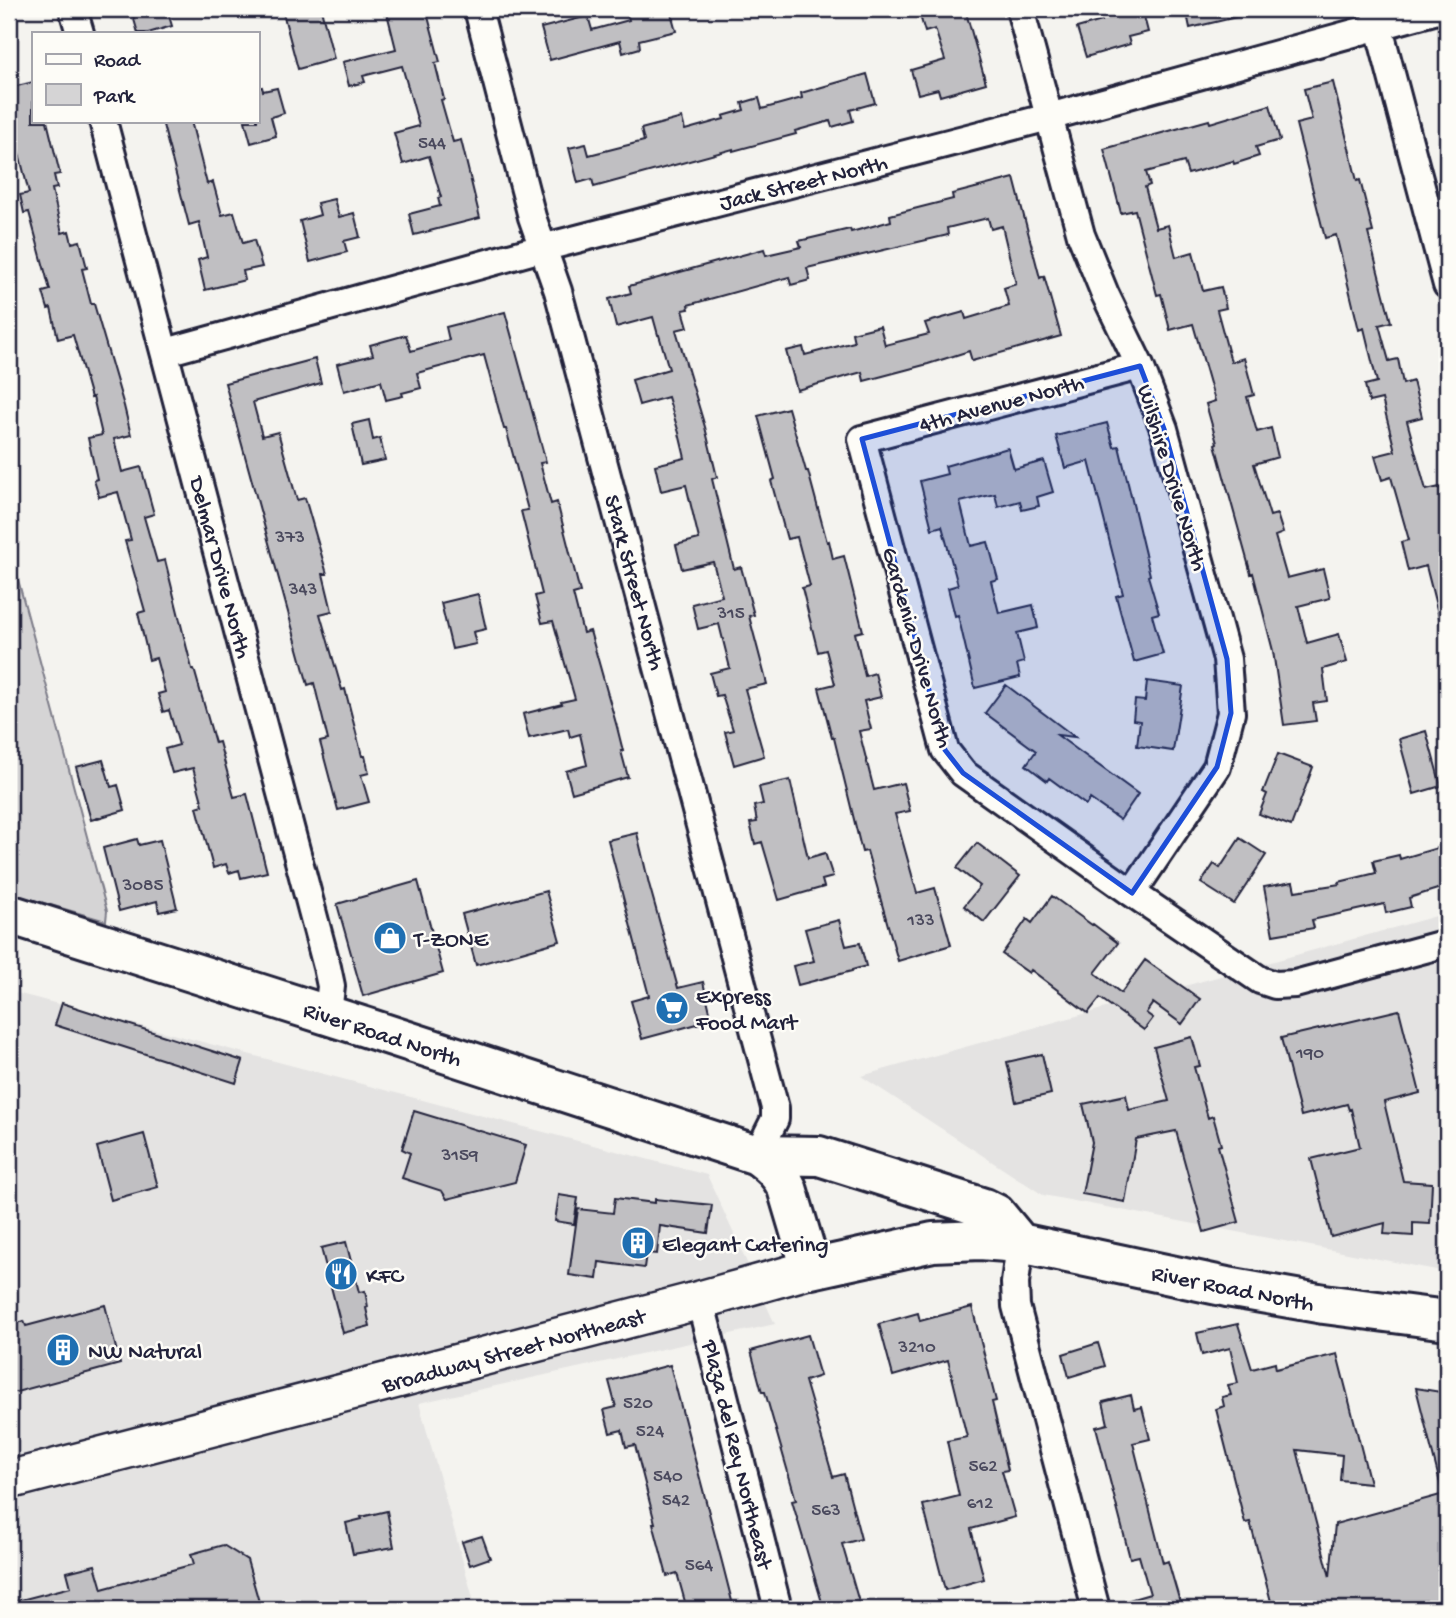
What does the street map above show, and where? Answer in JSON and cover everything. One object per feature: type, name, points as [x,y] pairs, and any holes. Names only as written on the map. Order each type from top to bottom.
[{"type":"main road","name":"River Road North","points":[[9,914],[757,1155]]},
{"type":"main road","points":[[757,1155],[819,1156],[984,1208],[996,1214],[1020,1243]]},
{"type":"main road","points":[[757,1155],[774,1167],[782,1177],[811,1269]]},
{"type":"main road","name":"Broadway Street Northeast","points":[[9,1480],[811,1269],[933,1242],[980,1240],[1020,1243]]},
{"type":"main road","name":"River Road North","points":[[1020,1243],[1227,1287],[1336,1306],[1447,1320]]},
{"type":"street","points":[[73,9],[80,32]]},
{"type":"street","name":"Stark Street North","points":[[478,9],[532,217],[558,291],[775,1108],[775,1119],[757,1155]]},
{"type":"street","name":"Wilshire Drive North","points":[[1020,9],[1081,235],[1105,294],[1140,366],[1164,429],[1227,659],[1231,713],[1217,767],[1132,893]]},
{"type":"street","name":"Jack Street North","points":[[166,352],[542,248],[1049,117],[1376,17],[1441,9]]},
{"type":"street","points":[[1376,17],[1447,285]]},
{"type":"street","name":"Delmar Drive North","points":[[103,122],[327,967],[331,986],[328,1015]]},
{"type":"street","name":"4th Avenue North","points":[[862,439],[1140,366]]},
{"type":"street","name":"Gardenia Drive North","points":[[862,439],[945,750],[963,773],[1260,980],[1275,985],[1295,984],[1447,943]]},
{"type":"street","points":[[1020,1243],[1015,1283],[1016,1306],[1096,1609]]},
{"type":"street","name":"Plaza del Rey Northeast","points":[[701,1300],[778,1609]]},
{"type":"highlighted area","points":[[1140,366],[1164,429],[1227,659],[1231,713],[1217,767],[1132,893],[963,773],[945,750],[862,439]]},
{"type":"shaded area","points":[[1447,913],[1447,1272],[1043,1195],[861,1076]]},
{"type":"shaded area","points":[[9,991],[707,1175],[775,1324],[419,1403],[476,1609],[9,1609]]},
{"type":"green space","points":[[9,546],[107,911],[106,921],[9,893]]},
{"type":"building","points":[[138,9],[167,9],[172,26],[151,32],[138,32],[133,16],[139,14]]},
{"type":"building","points":[[282,9],[321,9],[334,59],[298,69]]},
{"type":"building","points":[[386,9],[426,9],[440,62],[435,63],[444,99],[441,100],[453,142],[461,140],[480,218],[414,235],[409,214],[440,206],[438,198],[441,197],[429,156],[403,164],[394,133],[419,126],[402,66],[363,76],[365,82],[349,86],[343,62],[396,49]]},
{"type":"building","points":[[626,9],[670,9],[676,31],[639,40],[640,48],[623,53],[620,41],[550,60],[541,28],[588,16],[592,30],[629,20]]},
{"type":"building","points":[[918,9],[965,9],[986,83],[940,96],[938,89],[918,94],[911,70],[945,60],[935,29],[925,32]]},
{"type":"building","points":[[1099,9],[1119,9],[1120,13],[1142,9],[1148,32],[1128,37],[1130,44],[1086,57],[1077,28],[1102,21]]},
{"type":"building","points":[[1186,9],[1244,9],[1245,15],[1190,28]]},
{"type":"building","points":[[867,74],[875,103],[850,110],[853,121],[832,127],[830,121],[795,131],[796,134],[594,187],[592,179],[578,183],[569,148],[586,144],[589,155],[644,141],[641,129],[682,118],[685,130],[724,119],[723,116],[744,110],[742,103],[759,98],[762,109],[802,98],[801,93]]},
{"type":"building","points":[[32,82],[32,122],[47,122],[60,174],[54,175],[57,188],[52,189],[62,233],[69,231],[72,243],[80,241],[87,268],[82,269],[91,304],[94,304],[131,435],[114,439],[122,472],[141,467],[154,514],[144,517],[157,562],[165,560],[192,669],[215,743],[219,742],[234,797],[247,794],[267,872],[241,878],[239,870],[229,873],[226,864],[213,868],[197,807],[203,805],[193,768],[172,773],[165,749],[179,745],[169,710],[163,712],[158,694],[165,692],[156,658],[149,660],[138,613],[145,611],[125,541],[131,540],[118,492],[99,497],[88,438],[102,435],[93,397],[91,398],[73,335],[58,339],[51,308],[48,309],[43,292],[50,290],[29,212],[24,213],[20,195],[29,193],[9,113],[9,88]]},
{"type":"building","points":[[1333,82],[1357,181],[1360,180],[1373,232],[1368,233],[1391,322],[1379,325],[1389,361],[1398,359],[1403,384],[1413,381],[1422,417],[1407,421],[1426,490],[1440,487],[1445,506],[1441,507],[1447,531],[1447,624],[1441,625],[1426,566],[1408,571],[1401,542],[1409,540],[1391,477],[1382,480],[1375,456],[1395,451],[1382,399],[1369,402],[1365,385],[1377,382],[1364,328],[1359,330],[1336,235],[1325,238],[1296,124],[1312,120],[1304,89]]},
{"type":"building","points":[[262,87],[263,91],[277,88],[284,113],[271,117],[276,136],[251,143],[245,122],[259,122],[259,88]]},
{"type":"building","points":[[1270,105],[1280,140],[1256,147],[1259,156],[1188,174],[1184,162],[1146,172],[1150,185],[1145,187],[1156,228],[1168,225],[1176,257],[1193,252],[1203,291],[1221,287],[1226,308],[1217,310],[1231,362],[1244,358],[1254,395],[1247,397],[1257,432],[1271,428],[1278,457],[1254,464],[1270,516],[1277,514],[1283,533],[1275,536],[1287,578],[1323,569],[1330,598],[1298,606],[1307,643],[1339,634],[1347,662],[1323,669],[1327,701],[1313,703],[1316,721],[1284,725],[1273,651],[1215,444],[1217,443],[1206,404],[1215,401],[1193,324],[1170,330],[1161,294],[1157,295],[1135,210],[1121,213],[1104,149]]},
{"type":"building","points":[[162,122],[191,122],[207,184],[213,182],[222,215],[234,212],[243,243],[254,240],[262,267],[243,271],[245,280],[205,290],[198,260],[207,257],[199,222],[189,225]]},
{"type":"building","points":[[1014,178],[1040,278],[1044,276],[1061,336],[972,361],[969,351],[864,381],[862,372],[797,390],[786,351],[803,347],[805,355],[854,342],[852,333],[880,326],[885,345],[929,334],[925,323],[964,312],[966,319],[1009,306],[1004,288],[1016,284],[1002,226],[991,229],[988,218],[947,228],[948,235],[807,268],[810,280],[791,285],[789,277],[688,305],[689,309],[683,310],[688,327],[676,330],[705,427],[717,477],[712,479],[734,569],[741,567],[754,615],[749,616],[767,684],[745,689],[764,756],[734,765],[725,732],[733,730],[722,695],[716,696],[710,673],[730,668],[719,624],[698,629],[692,604],[722,596],[713,562],[682,569],[676,545],[699,539],[686,485],[661,491],[655,465],[685,458],[679,433],[668,397],[639,405],[632,380],[669,369],[653,317],[616,327],[609,299],[631,293],[629,286],[764,249],[766,255],[801,247],[799,241],[850,229],[851,232],[891,221],[890,215],[953,199],[952,194]]},
{"type":"building","points":[[334,199],[339,217],[354,213],[360,237],[344,241],[347,252],[310,262],[300,221],[320,215],[317,203]]},
{"type":"building","points":[[505,312],[546,462],[540,463],[551,504],[557,502],[580,592],[573,594],[583,633],[590,631],[628,777],[572,793],[566,771],[587,765],[580,734],[570,737],[568,729],[529,738],[523,714],[575,699],[553,621],[542,623],[535,596],[542,594],[521,511],[528,510],[484,355],[417,373],[421,388],[386,400],[381,381],[344,391],[337,364],[373,355],[370,345],[406,335],[411,351],[449,340],[446,327]]},
{"type":"building","points":[[315,359],[321,383],[253,402],[262,436],[278,432],[297,500],[305,498],[327,574],[323,574],[332,611],[320,614],[369,773],[361,775],[369,802],[338,810],[320,742],[328,740],[314,683],[308,685],[225,383]]},
{"type":"building","points":[[788,408],[833,559],[844,556],[863,631],[855,633],[865,676],[875,673],[881,697],[864,701],[871,729],[859,731],[874,790],[903,783],[910,811],[895,814],[917,893],[935,888],[951,945],[898,961],[867,851],[862,852],[819,688],[835,684],[826,650],[818,652],[802,588],[810,586],[797,537],[787,539],[771,481],[775,479],[758,416]]},
{"type":"building","points":[[369,420],[373,440],[380,438],[385,460],[361,465],[352,424]]},
{"type":"building","points":[[1107,423],[1114,447],[1119,446],[1159,613],[1152,615],[1163,654],[1134,662],[1116,596],[1123,594],[1089,461],[1065,468],[1056,436]]},
{"type":"building","points":[[1008,448],[1014,469],[1044,461],[1053,492],[1037,497],[1039,506],[1022,510],[1020,501],[998,507],[995,494],[960,502],[971,546],[988,542],[998,579],[991,581],[999,613],[1033,605],[1038,628],[1017,633],[1024,662],[1017,664],[1020,677],[975,688],[958,615],[955,616],[948,588],[958,585],[942,526],[932,529],[920,481],[947,474],[945,466]]},
{"type":"building","points":[[478,594],[486,629],[473,632],[476,644],[452,649],[441,603]]},
{"type":"building","points":[[1147,681],[1183,686],[1173,751],[1137,746],[1140,721],[1133,720],[1135,700],[1145,701]]},
{"type":"building","points":[[1006,685],[1075,737],[1057,735],[1138,794],[1120,820],[1090,799],[1086,805],[1026,765],[1036,751],[985,713]]},
{"type":"building","points":[[1426,731],[1441,786],[1414,794],[1399,739]]},
{"type":"building","points":[[1278,754],[1313,767],[1291,826],[1259,814],[1267,794],[1263,792]]},
{"type":"building","points":[[103,760],[111,787],[118,785],[125,810],[91,820],[76,767]]},
{"type":"building","points":[[790,780],[808,858],[825,853],[833,877],[822,880],[824,887],[779,900],[762,842],[755,844],[750,823],[757,822],[754,806],[763,804],[759,787]]},
{"type":"building","points":[[637,833],[678,988],[703,982],[712,1020],[642,1039],[631,1001],[649,996],[608,840]]},
{"type":"building","points":[[1240,838],[1266,855],[1234,904],[1201,883],[1214,864],[1220,868]]},
{"type":"building","points":[[137,839],[139,845],[160,840],[177,908],[159,912],[157,901],[119,911],[103,848]]},
{"type":"building","points":[[977,843],[1020,876],[984,922],[964,906],[980,886],[957,868]]},
{"type":"building","points":[[1447,845],[1447,886],[1409,898],[1411,907],[1386,913],[1384,904],[1312,920],[1314,928],[1273,935],[1264,887],[1293,882],[1295,891],[1340,884],[1339,882],[1376,873],[1373,861],[1399,855],[1400,859]]},
{"type":"building","name":"T-ZONE","points":[[418,881],[443,973],[363,996],[337,904]]},
{"type":"building","points":[[546,891],[560,941],[476,965],[462,914]]},
{"type":"building","points":[[1052,896],[1118,943],[1095,973],[1121,993],[1145,960],[1200,999],[1182,1024],[1153,1003],[1146,1013],[1153,1018],[1144,1030],[1100,998],[1088,1013],[1031,970],[1029,973],[1002,954],[1027,919],[1032,923]]},
{"type":"building","points":[[839,920],[846,946],[860,943],[866,966],[798,985],[793,966],[814,961],[805,929]]},
{"type":"building","points":[[62,1003],[243,1061],[236,1083],[55,1025]]},
{"type":"building","points":[[1399,1010],[1420,1093],[1384,1102],[1403,1181],[1432,1183],[1430,1224],[1413,1223],[1413,1236],[1384,1234],[1385,1223],[1331,1237],[1311,1159],[1360,1147],[1351,1109],[1349,1110],[1347,1104],[1301,1116],[1281,1038]]},
{"type":"building","points":[[1192,1037],[1200,1066],[1194,1067],[1208,1118],[1213,1116],[1221,1145],[1218,1146],[1239,1222],[1204,1232],[1176,1131],[1136,1139],[1125,1202],[1082,1194],[1092,1142],[1083,1104],[1126,1095],[1129,1110],[1169,1101],[1154,1047]]},
{"type":"building","points":[[1042,1054],[1051,1094],[1016,1102],[1007,1062]]},
{"type":"building","points":[[414,1111],[526,1145],[515,1182],[447,1199],[442,1191],[402,1178],[410,1153],[402,1149]]},
{"type":"building","points":[[144,1134],[158,1187],[111,1200],[97,1147]]},
{"type":"building","points":[[559,1195],[578,1198],[574,1224],[555,1221]]},
{"type":"building","points":[[615,1198],[655,1203],[655,1199],[712,1205],[708,1233],[660,1226],[657,1254],[646,1253],[644,1268],[599,1262],[597,1279],[569,1275],[578,1209],[613,1213]]},
{"type":"building","name":"KFC","points":[[346,1242],[359,1292],[365,1291],[370,1326],[343,1333],[321,1248]]},
{"type":"building","name":"NW Natural","points":[[105,1305],[120,1364],[9,1394],[9,1326],[24,1321],[26,1326]]},
{"type":"building","points":[[972,1307],[996,1401],[992,1402],[1008,1470],[1002,1471],[1015,1517],[971,1529],[984,1579],[945,1590],[923,1505],[959,1496],[947,1441],[967,1437],[948,1360],[893,1376],[879,1324],[918,1313],[920,1321]]},
{"type":"building","points":[[1238,1324],[1252,1369],[1275,1363],[1276,1369],[1337,1354],[1370,1483],[1340,1480],[1342,1455],[1297,1450],[1330,1577],[1335,1524],[1444,1494],[1447,1505],[1447,1609],[1313,1609],[1312,1602],[1287,1609],[1273,1609],[1250,1522],[1245,1523],[1216,1409],[1224,1406],[1222,1397],[1231,1395],[1228,1385],[1238,1383],[1230,1348],[1202,1355],[1197,1333]]},
{"type":"building","points":[[808,1335],[820,1376],[805,1381],[833,1477],[844,1474],[861,1539],[842,1544],[861,1609],[824,1609],[792,1501],[796,1500],[751,1351]]},
{"type":"building","points":[[1098,1343],[1105,1366],[1069,1377],[1063,1354]]},
{"type":"building","points":[[670,1365],[734,1609],[687,1609],[677,1573],[667,1576],[635,1445],[626,1447],[622,1430],[610,1433],[604,1410],[616,1407],[609,1381]]},
{"type":"building","points":[[1416,1388],[1447,1393],[1447,1487],[1441,1487]]},
{"type":"building","points":[[1131,1395],[1134,1409],[1142,1407],[1150,1439],[1133,1443],[1163,1563],[1168,1561],[1182,1609],[1115,1609],[1115,1604],[1150,1594],[1139,1556],[1130,1558],[1096,1427],[1108,1424],[1103,1402]]},
{"type":"building","points":[[387,1511],[394,1547],[353,1554],[346,1523]]},
{"type":"building","points":[[482,1536],[490,1558],[470,1565],[462,1542]]},
{"type":"building","points":[[223,1545],[247,1560],[261,1609],[9,1609],[9,1603],[71,1587],[67,1572],[95,1565],[102,1589],[194,1564],[191,1554]]},
{"type":"place","name":"T-ZONE","points":[[390,938]]},
{"type":"place","name":"Express Food Mart","points":[[672,1008]]},
{"type":"place","name":"Elegant Catering","points":[[638,1243]]},
{"type":"place","name":"KFC","points":[[341,1274]]},
{"type":"place","name":"NW Natural","points":[[63,1350]]}]
